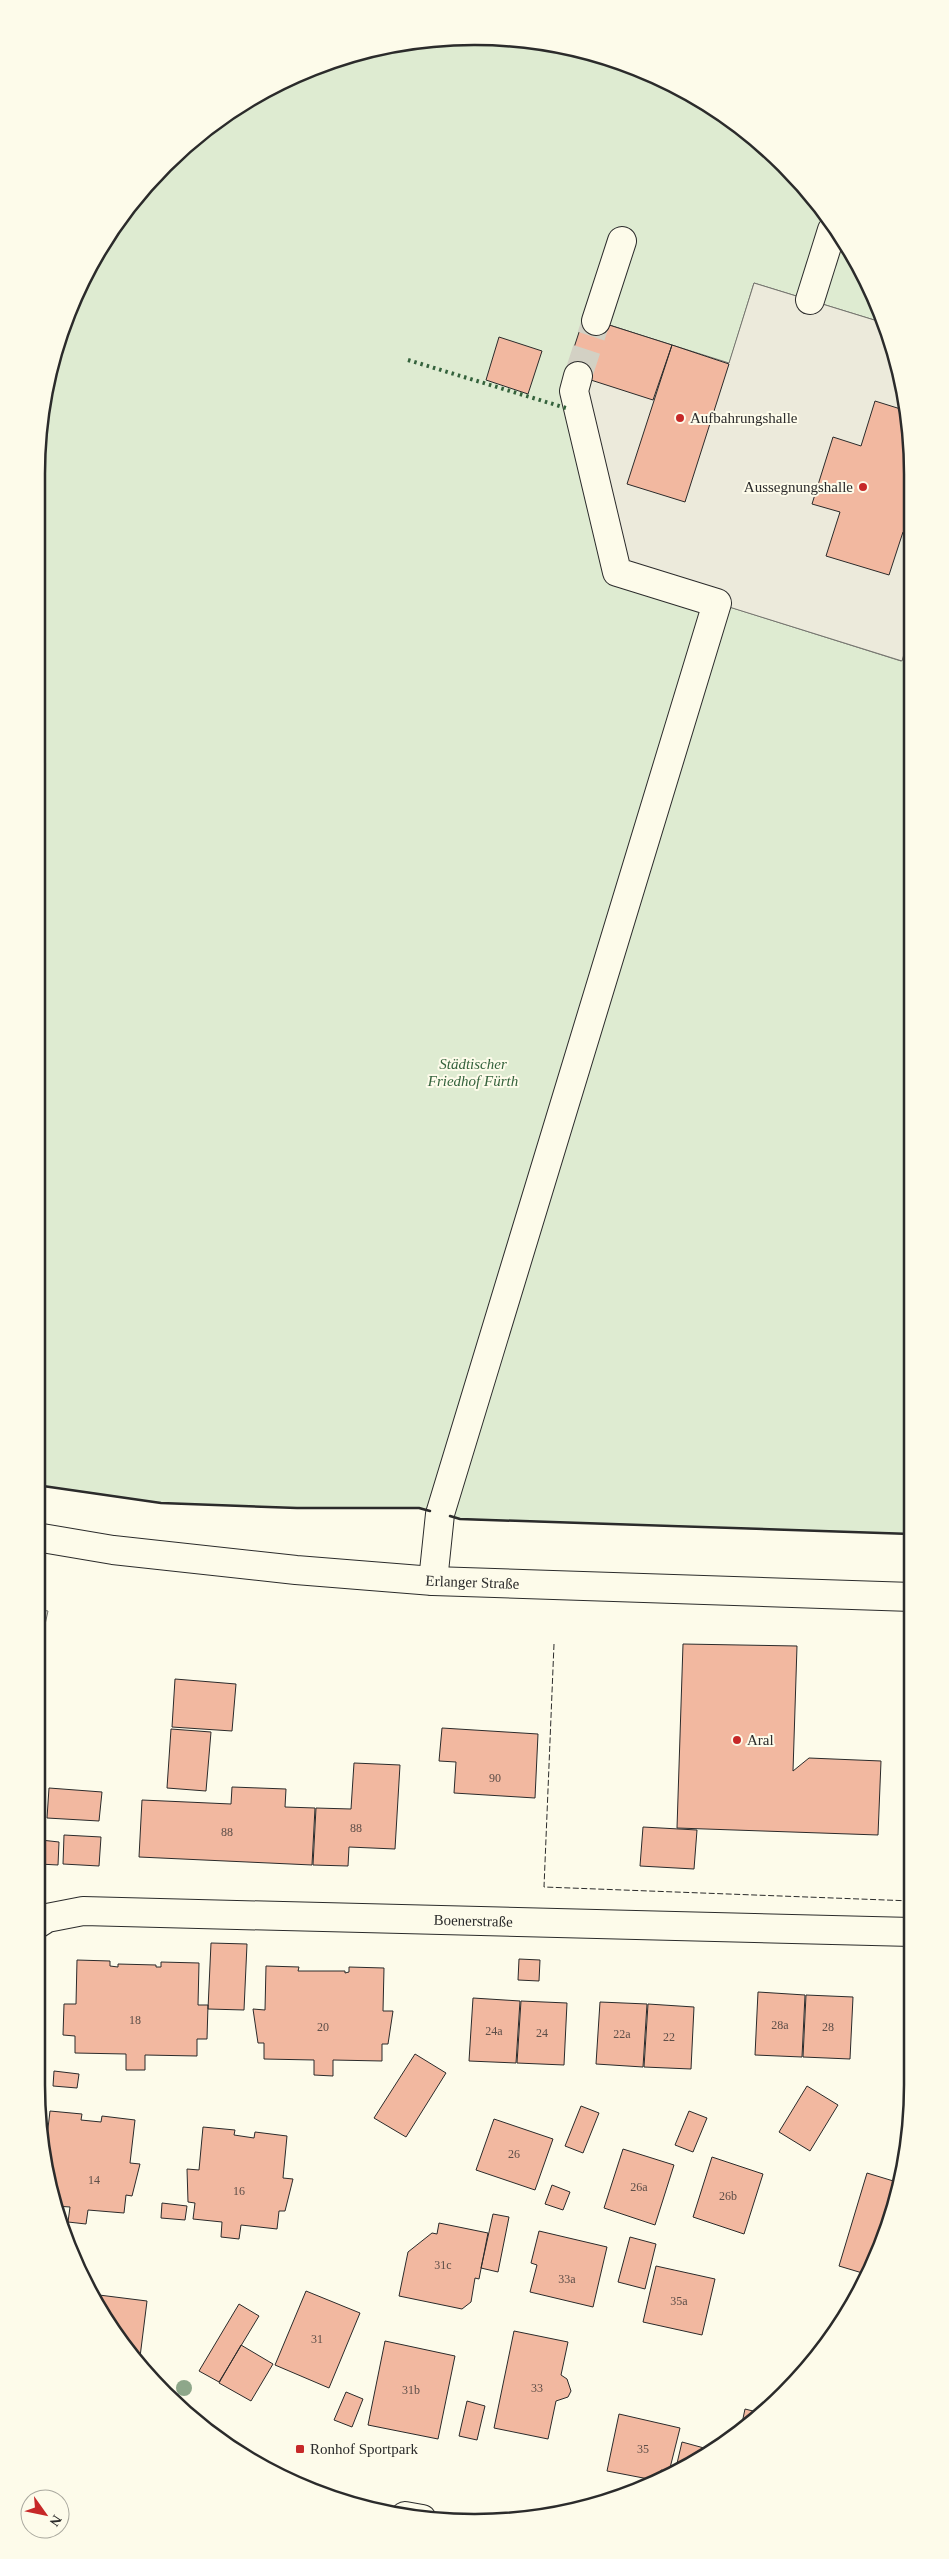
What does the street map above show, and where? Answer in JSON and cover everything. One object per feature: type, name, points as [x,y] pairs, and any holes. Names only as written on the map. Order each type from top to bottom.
[{"type":"street","points":[[810,300],[831,234]]},
{"type":"street","points":[[596,321],[622,242]]},
{"type":"street","points":[[433,1581],[440,1514],[717,603],[617,572],[574,391],[578,376]]},
{"type":"street","name":"Erlanger Straße","points":[[45,1538],[122,1551],[296,1570],[433,1581],[904,1597]]},
{"type":"street","name":"Boenerstraße","points":[[45,1920],[83,1911],[904,1932]]},
{"type":"green space","name":"Städtischer Friedhof Fürth","points":[[446,46],[503,46],[531,49],[558,53],[613,68],[664,89],[713,117],[758,152],[778,171],[797,191],[832,236],[860,285],[875,320],[754,283],[729,364],[597,321],[717,603],[901,661],[904,652],[904,1534],[460,1519],[419,1508],[297,1508],[161,1503],[45,1486],[45,474],[46,446],[53,391],[68,336],[89,285],[103,260],[117,236],[152,191],[191,152],[213,134],[236,117],[285,89],[336,68],[363,60],[391,53]]},
{"type":"shaded area","points":[[754,283],[875,320],[896,391],[903,446],[904,654],[902,661],[617,572],[574,391],[596,321],[729,363]]},
{"type":"shaded area","points":[[45,1610],[48,1611],[45,1624]]},
{"type":"building","points":[[584,317],[672,345],[653,400],[566,372]]},
{"type":"building","points":[[499,337],[542,351],[528,394],[486,380]]},
{"type":"building","name":"Aufbahrungshalle","points":[[672,345],[729,364],[685,502],[627,484]]},
{"type":"building","name":"Aussegnungshalle","points":[[875,401],[899,408],[903,446],[904,532],[889,575],[826,556],[840,512],[812,504],[833,437],[861,446]]},
{"type":"building","name":"Aral","points":[[683,1644],[797,1646],[793,1771],[809,1758],[881,1761],[878,1835],[677,1828]]},
{"type":"building","points":[[175,1679],[236,1684],[232,1731],[172,1727]]},
{"type":"building","points":[[442,1728],[538,1734],[535,1798],[454,1793],[456,1762],[439,1761]]},
{"type":"building","points":[[171,1729],[211,1732],[206,1791],[167,1788]]},
{"type":"building","points":[[354,1763],[400,1765],[395,1849],[349,1847],[348,1866],[313,1865],[316,1808],[351,1809]]},
{"type":"building","points":[[232,1787],[286,1789],[285,1807],[315,1808],[312,1865],[139,1857],[142,1800],[231,1804]]},
{"type":"building","points":[[49,1788],[102,1792],[99,1821],[47,1818]]},
{"type":"building","points":[[643,1827],[697,1830],[694,1869],[640,1866]]},
{"type":"building","points":[[64,1835],[101,1837],[99,1866],[63,1864]]},
{"type":"building","points":[[45,1840],[59,1842],[58,1865],[45,1864]]},
{"type":"building","points":[[211,1943],[247,1944],[244,2010],[208,2009]]},
{"type":"building","points":[[519,1959],[540,1960],[539,1981],[518,1980]]},
{"type":"building","points":[[77,1960],[110,1961],[110,1966],[118,1967],[118,1964],[156,1965],[156,1967],[161,1967],[161,1962],[199,1963],[198,2005],[208,2005],[207,2039],[197,2039],[197,2056],[145,2055],[145,2070],[126,2070],[126,2054],[75,2053],[75,2036],[63,2035],[64,2004],[76,2004]]},
{"type":"building","points":[[266,1966],[299,1967],[298,1971],[345,1971],[345,1973],[349,1972],[349,1967],[384,1968],[383,2011],[393,2011],[388,2044],[382,2044],[382,2061],[333,2060],[333,2076],[314,2075],[314,2060],[264,2059],[264,2043],[258,2043],[253,2009],[265,2010]]},
{"type":"building","points":[[758,1992],[805,1995],[802,2057],[755,2055]]},
{"type":"building","points":[[806,1995],[853,1997],[850,2059],[803,2057]]},
{"type":"building","points":[[473,1998],[520,2001],[516,2063],[469,2061]]},
{"type":"building","points":[[521,2001],[567,2003],[564,2065],[517,2063]]},
{"type":"building","points":[[600,2002],[647,2004],[643,2067],[596,2064]]},
{"type":"building","points":[[648,2004],[694,2007],[691,2069],[644,2067]]},
{"type":"building","points":[[415,2054],[446,2073],[406,2137],[374,2118]]},
{"type":"building","points":[[54,2071],[79,2074],[77,2088],[53,2086]]},
{"type":"building","points":[[807,2086],[838,2105],[810,2151],[779,2132]]},
{"type":"building","points":[[581,2106],[599,2113],[583,2153],[565,2146]]},
{"type":"building","points":[[50,2111],[82,2114],[81,2120],[101,2122],[102,2116],[135,2120],[130,2163],[140,2164],[132,2196],[126,2195],[124,2213],[88,2210],[86,2224],[68,2222],[70,2207],[63,2207],[60,2196],[53,2168],[48,2130]]},
{"type":"building","points":[[689,2111],[707,2118],[693,2152],[675,2145]]},
{"type":"building","points":[[494,2119],[553,2139],[535,2190],[476,2170]]},
{"type":"building","points":[[203,2127],[235,2130],[234,2135],[254,2138],[255,2132],[287,2136],[283,2178],[293,2179],[285,2211],[279,2211],[277,2229],[241,2225],[239,2239],[221,2237],[222,2222],[193,2219],[195,2203],[188,2202],[187,2169],[199,2170]]},
{"type":"building","points":[[623,2149],[674,2165],[655,2225],[604,2208]]},
{"type":"building","points":[[712,2157],[763,2174],[744,2234],[693,2217]]},
{"type":"building","points":[[867,2173],[893,2181],[881,2223],[861,2272],[839,2266]]},
{"type":"building","points":[[552,2185],[570,2192],[563,2210],[545,2204]]},
{"type":"building","points":[[162,2203],[187,2206],[185,2220],[161,2218]]},
{"type":"building","points":[[493,2214],[509,2217],[498,2272],[481,2268]]},
{"type":"building","points":[[439,2223],[488,2233],[479,2279],[475,2278],[471,2302],[462,2309],[399,2296],[408,2252],[432,2233],[437,2234]]},
{"type":"building","points":[[539,2231],[607,2247],[593,2307],[530,2292],[537,2265],[531,2263]]},
{"type":"building","points":[[630,2237],[656,2244],[645,2289],[618,2282]]},
{"type":"building","points":[[656,2266],[715,2279],[702,2335],[643,2322]]},
{"type":"building","points":[[306,2291],[360,2313],[329,2388],[275,2365]]},
{"type":"building","points":[[101,2295],[147,2301],[140,2354],[117,2323]]},
{"type":"building","points":[[239,2304],[259,2316],[219,2382],[199,2371]]},
{"type":"building","points":[[514,2331],[568,2342],[561,2375],[567,2379],[571,2391],[568,2397],[556,2401],[548,2439],[494,2428]]},
{"type":"building","points":[[385,2341],[455,2356],[438,2439],[368,2425]]},
{"type":"building","points":[[241,2345],[273,2364],[251,2401],[219,2383]]},
{"type":"building","points":[[346,2392],[363,2399],[352,2427],[334,2420]]},
{"type":"building","points":[[467,2401],[485,2406],[477,2440],[459,2436]]},
{"type":"building","points":[[745,2409],[753,2411],[743,2419]]},
{"type":"building","points":[[619,2414],[680,2428],[670,2466],[645,2478],[607,2471]]},
{"type":"building","points":[[682,2442],[703,2448],[689,2456],[677,2463]]},
{"type":"tunnel","points":[[578,376],[596,321]]},
{"type":"hedge","points":[[408,360],[566,408]]},
{"type":"fence","points":[[554,1644],[544,1887],[904,1901]]},
{"type":"wall","points":[[45,1486],[161,1503],[297,1508],[419,1508],[430,1511]]},
{"type":"wall","points":[[450,1516],[460,1519],[904,1534]]},
{"type":"place","name":"Aufbahrungshalle","points":[[680,418]]},
{"type":"place","name":"Aussegnungshalle","points":[[863,487]]},
{"type":"place","name":"Aral","points":[[737,1740]]},
{"type":"place","name":"Ronhof Sportpark","points":[[300,2449]]}]
